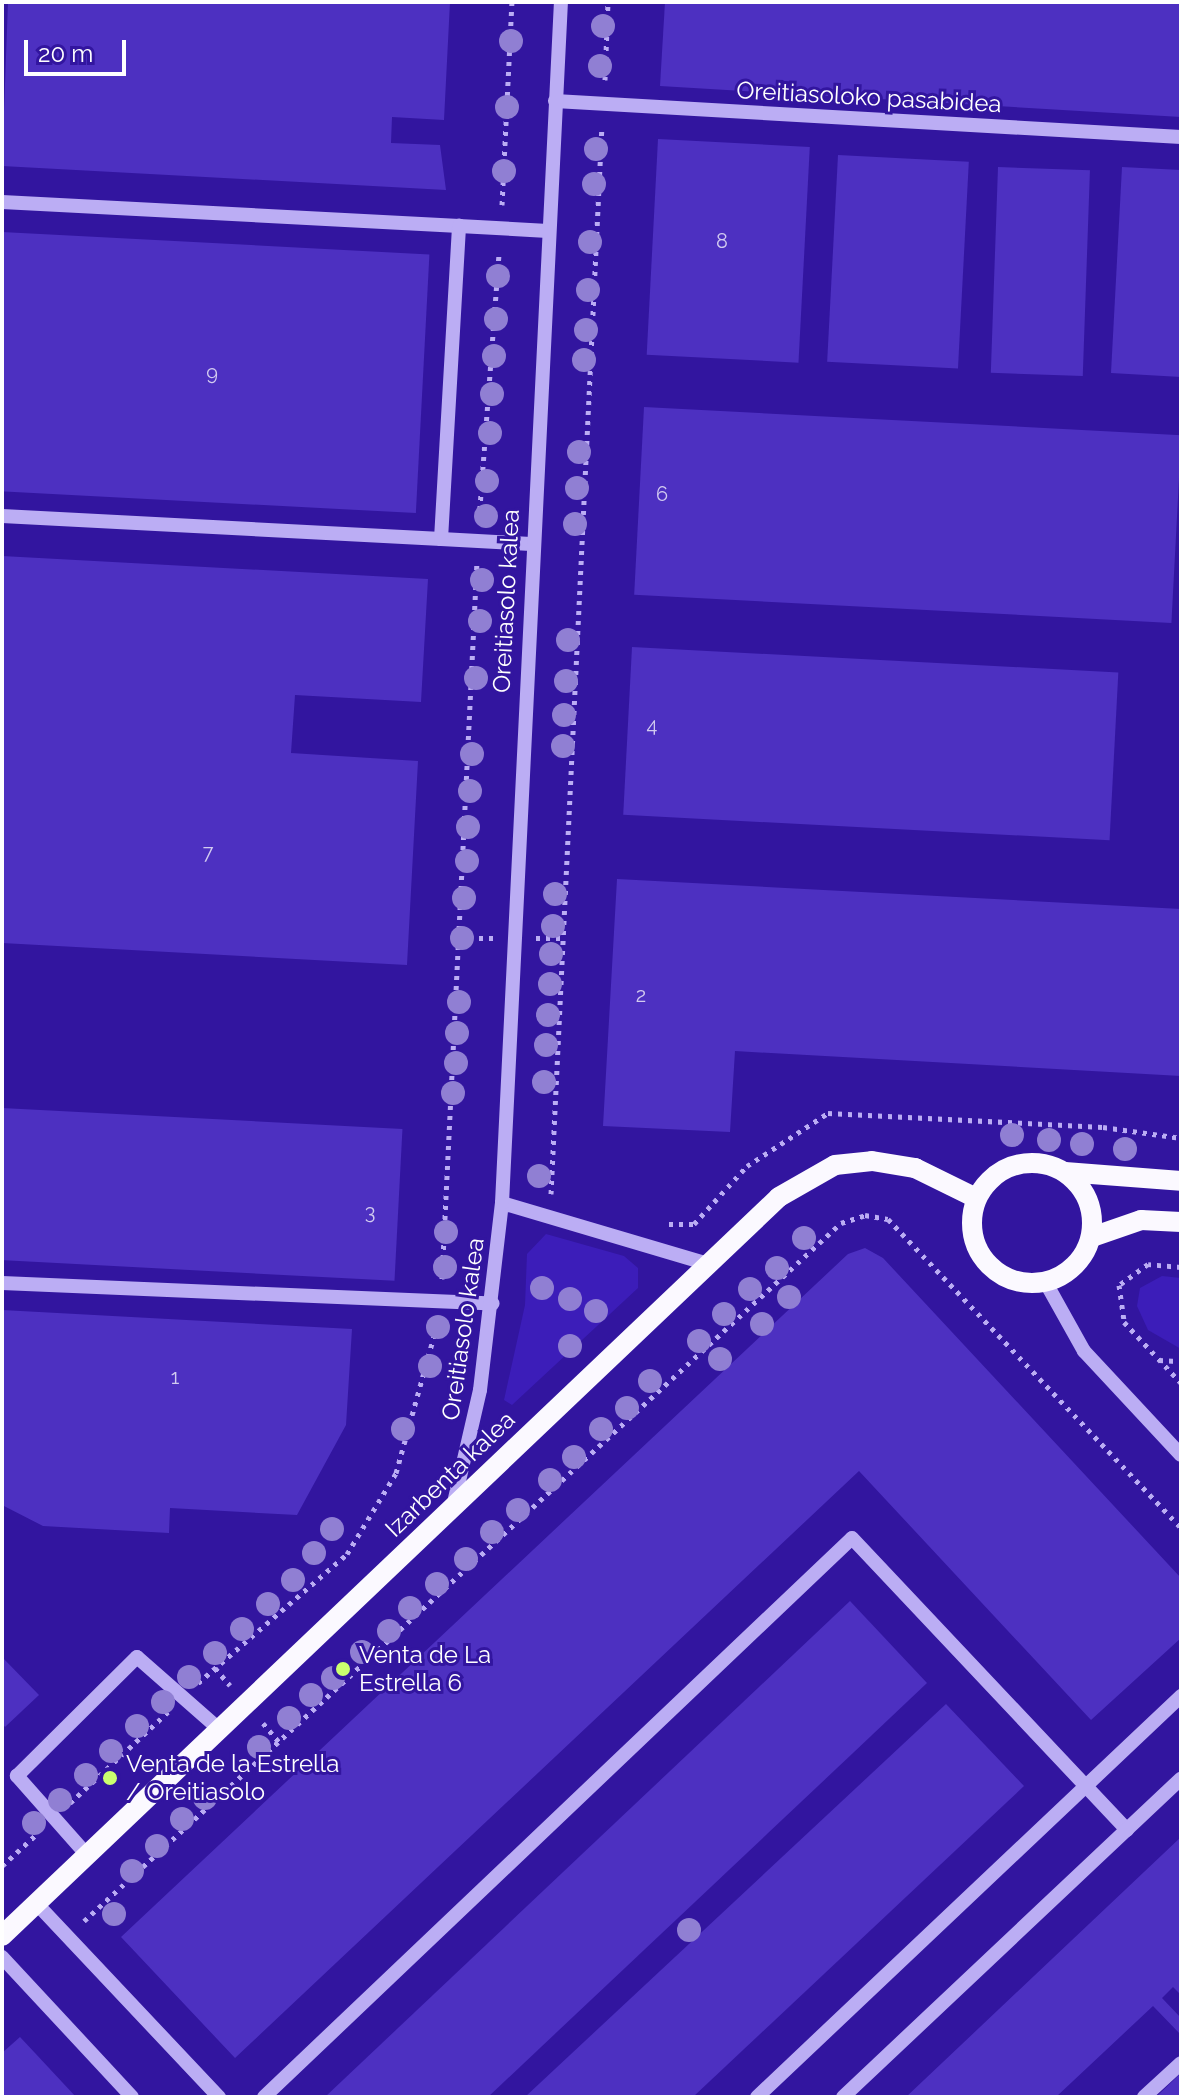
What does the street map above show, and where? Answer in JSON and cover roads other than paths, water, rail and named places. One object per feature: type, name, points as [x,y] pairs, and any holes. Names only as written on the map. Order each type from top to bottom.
[{"type":"main road","points":[[1065,1172],[1087,1196],[1092,1237],[1083,1257],[1046,1283],[1019,1283],[986,1261],[971,1225],[976,1198],[1005,1169],[1025,1163],[1065,1172],[1181,1181]]},
{"type":"main road","name":"Izarbenta kalea","points":[[2,1936],[779,1197],[835,1165],[915,1168],[976,1198]]},
{"type":"main road","points":[[1092,1237],[1141,1220],[1181,1222]]},
{"type":"street","name":"Oreitiasolo kalea","points":[[453,1507],[493,1304],[502,1203],[531,544],[561,2]]},
{"type":"street","name":"Oreitiasoloko pasabidea","points":[[555,101],[1181,137]]},
{"type":"street","points":[[2,202],[548,231]]},
{"type":"street","points":[[441,539],[459,226]]},
{"type":"street","points":[[2,516],[531,544]]},
{"type":"street","points":[[502,1203],[708,1264]]},
{"type":"street","points":[[2,1283],[493,1304]]},
{"type":"street","points":[[1046,1283],[1084,1351],[1181,1455]]},
{"type":"street","points":[[264,2097],[852,1538],[1086,1791],[1127,1830]]},
{"type":"street","points":[[87,1855],[17,1776],[137,1657],[220,1730]]},
{"type":"street","points":[[757,2097],[1086,1791],[1181,1696]]},
{"type":"street","points":[[843,2097],[1181,1779]]},
{"type":"street","points":[[36,1903],[219,2097]]},
{"type":"street","points":[[2,1957],[132,2097]]},
{"type":"street","points":[[1144,2097],[1181,2063]]},
{"type":"place","name":"Venta de La Estrella 6","points":[[343,1669]]},
{"type":"place","name":"Venta de la Estrella / Oreitiasolo","points":[[110,1778]]}]
